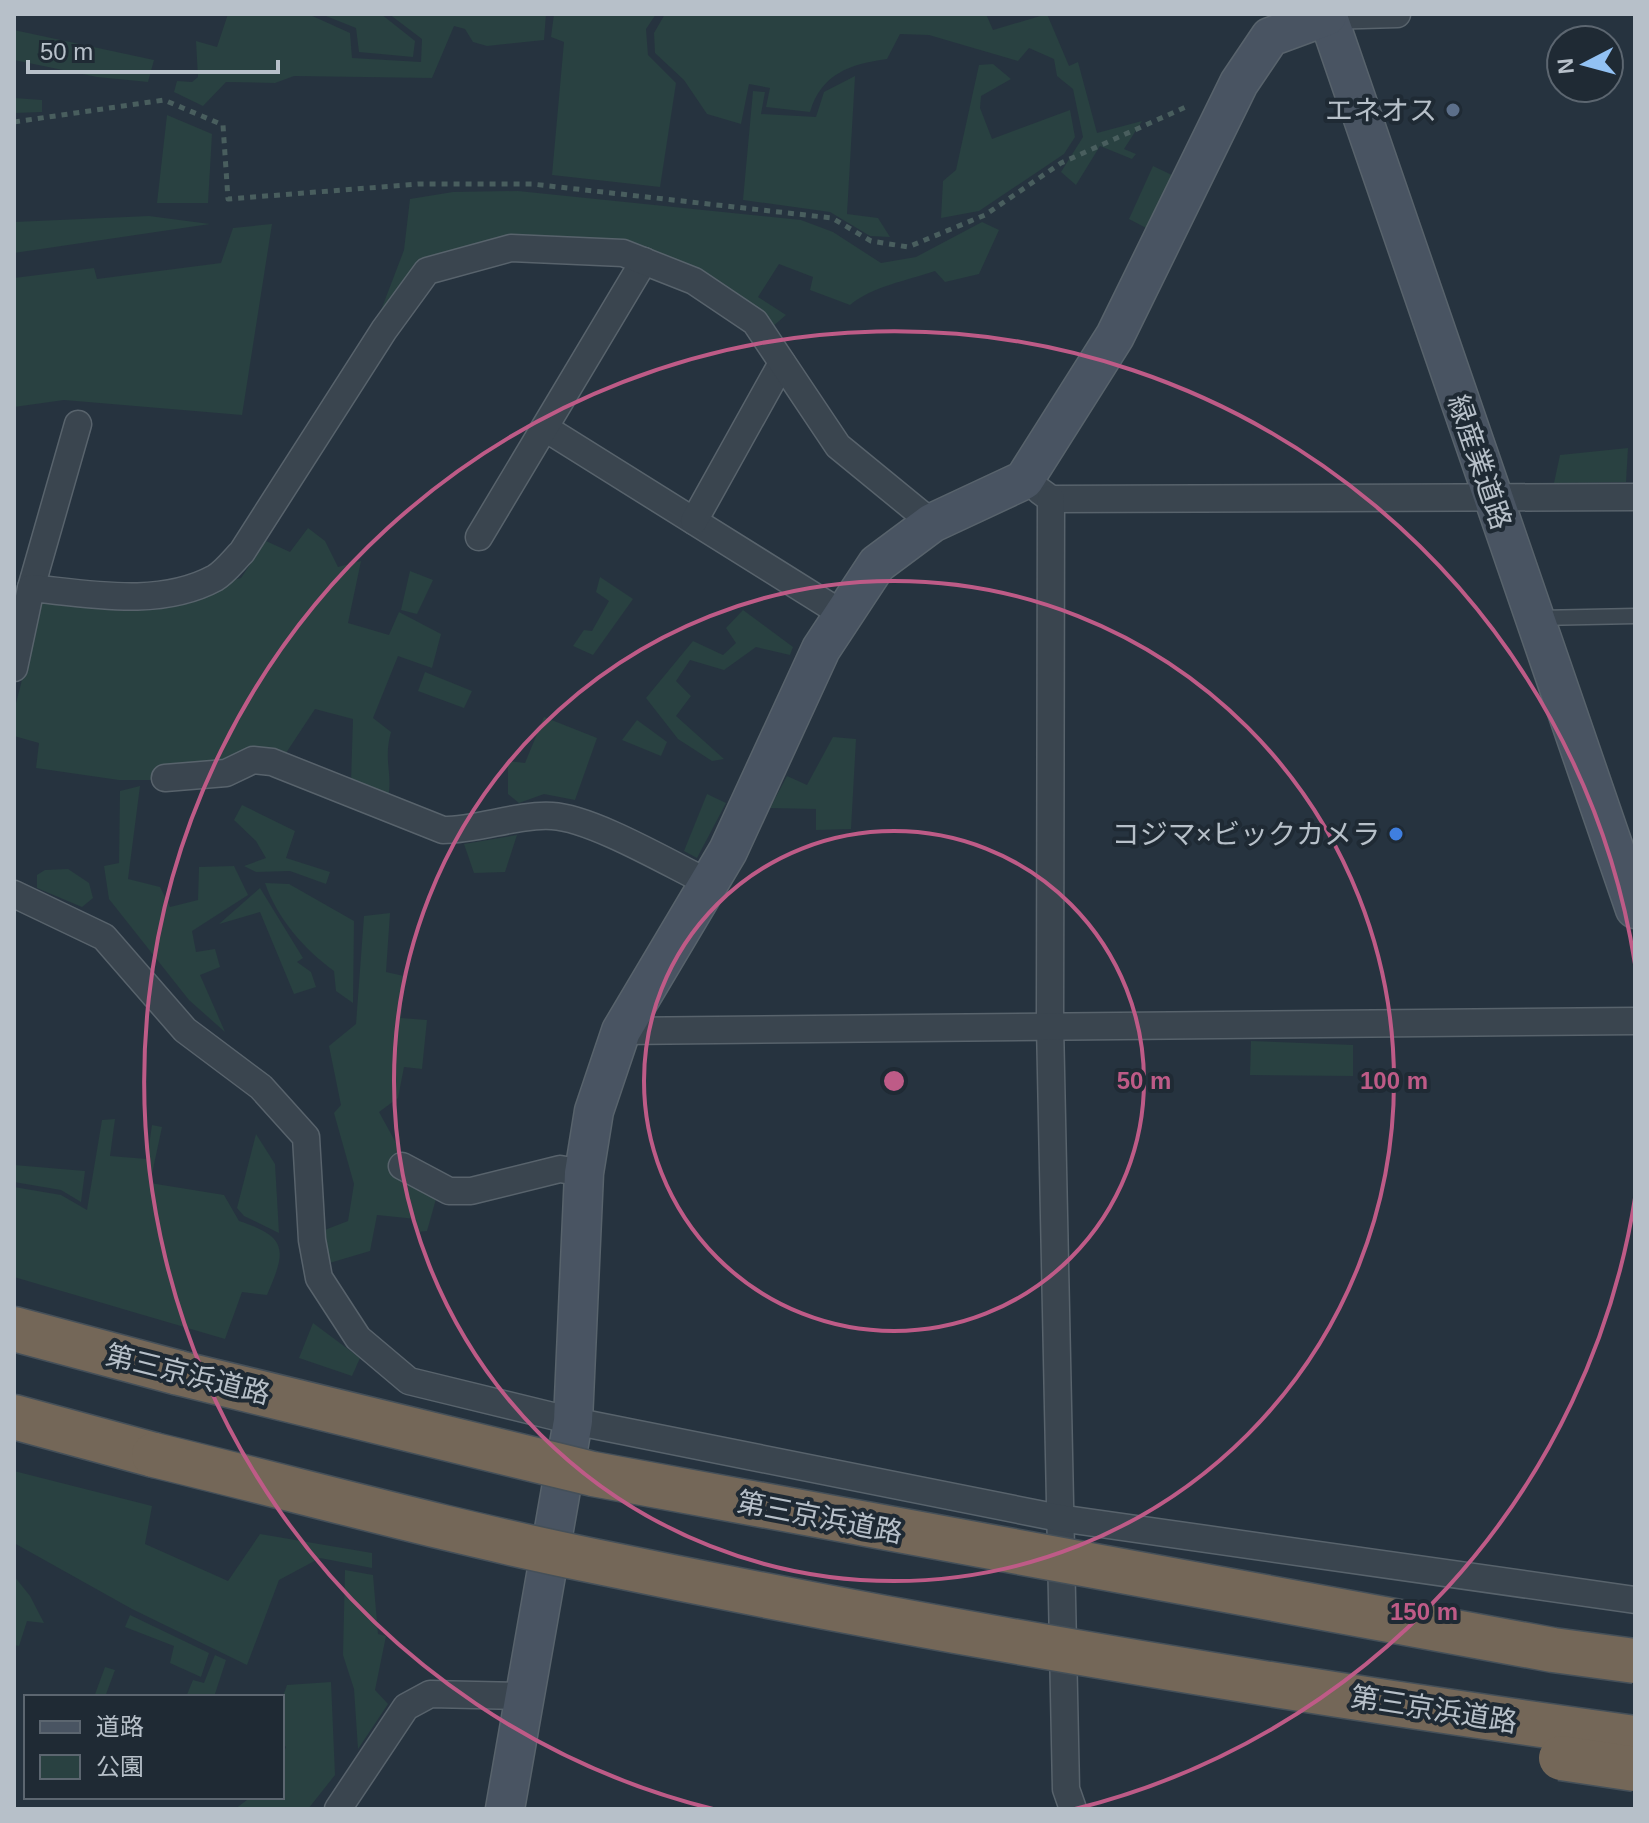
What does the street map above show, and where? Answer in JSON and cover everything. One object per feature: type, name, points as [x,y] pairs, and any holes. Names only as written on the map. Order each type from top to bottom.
[{"type":"highway","name":"第三京浜道路","points":[[14,1329],[179,1373],[593,1474],[1491,1639],[1635,1661]]},
{"type":"highway","name":"第三京浜道路","points":[[14,1417],[154,1455],[584,1559],[893,1621],[1186,1671],[1635,1738]]},
{"type":"highway","points":[[893,1621],[1177,1686],[1482,1746],[1635,1769]]},
{"type":"street","points":[[1073,1809],[1066,1789],[1038,490],[1239,83],[1270,37],[1327,15],[1397,14]]},
{"type":"street","name":"緑産業道路","points":[[1327,15],[1635,909]]},
{"type":"street","points":[[31,588],[126,598],[181,589],[216,577],[242,552],[384,330],[427,271],[511,248],[623,253],[694,281],[755,322],[838,446],[932,523]]},
{"type":"street","points":[[479,537],[644,261]]},
{"type":"street","points":[[694,521],[782,363]]},
{"type":"street","points":[[14,668],[31,588],[78,424]]},
{"type":"street","points":[[545,428],[844,615]]},
{"type":"street","points":[[505,1809],[573,1421],[584,1173],[594,1111],[621,1031],[728,851],[821,649],[877,564],[932,523],[1038,490],[1635,497]]},
{"type":"street","points":[[165,778],[226,773],[253,760],[272,762],[443,830],[473,830],[551,816],[578,822],[709,883]]},
{"type":"street","points":[[14,894],[104,937],[185,1030],[261,1087],[306,1137],[312,1240],[319,1278],[358,1338],[409,1381],[573,1421],[1059,1518],[1635,1600]]},
{"type":"street","points":[[621,1031],[1050,1024],[1635,1021]]},
{"type":"street","points":[[402,1166],[449,1191],[471,1191],[560,1169],[584,1173]]},
{"type":"street","points":[[338,1809],[406,1707],[430,1694],[525,1696]]},
{"type":"lane","points":[[1534,618],[1635,616]]},
{"type":"path","points":[[14,122],[164,100],[223,125],[228,199],[419,184],[532,184],[832,218],[871,241],[908,247],[985,215],[1061,163],[1239,83]]},
{"type":"green space","points":[[228,14],[308,14],[350,33],[352,58],[421,62],[422,39],[389,14],[546,14],[544,40],[487,46],[473,42],[465,29],[454,26],[432,78],[294,76],[275,83],[226,82],[203,106],[174,92],[177,81],[192,82],[198,77],[196,41],[217,47]]},
{"type":"green space","points":[[321,14],[381,14],[415,41],[413,57],[359,52],[356,28]]},
{"type":"green space","points":[[554,14],[656,14],[646,29],[648,55],[676,83],[660,187],[552,175],[564,42],[551,37]]},
{"type":"green space","points":[[665,14],[986,14],[993,30],[1047,14],[1069,66],[1078,62],[1097,133],[1142,121],[1124,149],[1136,154],[1132,159],[1100,146],[1076,185],[1061,172],[1083,137],[1073,89],[1057,76],[1054,59],[1029,48],[1018,61],[929,35],[900,34],[887,59],[861,64],[839,73],[821,88],[810,112],[766,107],[770,88],[749,84],[741,124],[707,114],[684,80],[655,53],[654,33]]},
{"type":"green space","points":[[14,30],[154,60],[148,82],[97,77],[14,60]]},
{"type":"green space","points":[[993,64],[1011,79],[981,96],[980,108],[992,139],[1070,110],[1075,137],[1064,154],[979,211],[941,218],[943,181],[956,170],[979,65]]},
{"type":"green space","points":[[855,76],[847,214],[878,218],[890,237],[870,236],[830,212],[743,200],[753,91],[765,92],[761,114],[816,117],[824,92]]},
{"type":"green space","points":[[14,98],[42,100],[42,112],[14,113]]},
{"type":"green space","points":[[167,115],[212,134],[208,203],[157,203]]},
{"type":"green space","points":[[1153,166],[1174,176],[1148,229],[1129,219]]},
{"type":"green space","points":[[518,191],[801,220],[833,232],[881,263],[916,257],[982,222],[999,230],[979,274],[945,282],[935,271],[879,289],[850,305],[810,290],[813,277],[779,264],[758,297],[786,315],[772,327],[620,244],[424,263],[384,316],[380,313],[404,250],[410,199],[453,192]]},
{"type":"green space","points":[[149,216],[210,224],[14,253],[14,222]]},
{"type":"green space","points":[[272,224],[242,415],[64,400],[14,407],[14,278],[94,268],[97,279],[221,263],[233,228]]},
{"type":"green space","points":[[1628,448],[1626,482],[1554,483],[1560,455]]},
{"type":"green space","points":[[308,528],[325,541],[338,567],[361,561],[348,623],[389,635],[399,612],[441,634],[432,668],[398,656],[373,718],[391,732],[388,798],[351,782],[353,719],[315,709],[286,753],[252,747],[223,764],[179,765],[152,780],[119,780],[36,768],[39,743],[14,736],[14,711],[43,598],[128,605],[241,578],[266,541],[290,552]]},
{"type":"green space","points":[[410,571],[433,580],[417,614],[401,610]]},
{"type":"green space","points":[[600,577],[633,599],[593,655],[573,646],[584,630],[592,631],[609,601],[596,592]]},
{"type":"green space","points":[[743,610],[793,647],[790,655],[756,647],[724,670],[690,660],[676,681],[691,696],[676,716],[724,759],[712,761],[678,739],[646,698],[693,641],[723,655],[736,643],[726,628]]},
{"type":"green space","points":[[425,672],[472,691],[464,708],[418,691]]},
{"type":"green space","points":[[544,717],[597,738],[575,800],[544,794],[519,803],[508,794],[508,761],[525,763]]},
{"type":"green space","points":[[637,720],[667,742],[661,756],[622,740]]},
{"type":"green space","points":[[833,737],[856,739],[851,829],[816,830],[816,809],[770,808],[787,776],[807,785]]},
{"type":"green space","points":[[140,786],[128,879],[160,887],[170,907],[198,900],[199,867],[234,866],[248,895],[192,931],[196,952],[215,949],[220,967],[200,975],[225,1032],[189,1000],[109,899],[104,866],[119,863],[120,791]]},
{"type":"green space","points":[[707,794],[726,803],[697,858],[684,851]]},
{"type":"green space","points":[[242,805],[295,831],[286,858],[330,872],[326,884],[290,871],[256,872],[244,866],[266,858],[256,841],[234,820]]},
{"type":"green space","points":[[517,835],[505,872],[474,873],[464,844]]},
{"type":"green space","points":[[68,869],[89,883],[93,898],[82,907],[37,888],[37,875],[45,870]]},
{"type":"green space","points":[[265,883],[289,884],[354,921],[353,1003],[336,991],[334,971],[302,943],[284,920]]},
{"type":"green space","points":[[260,888],[303,958],[297,962],[311,972],[316,987],[294,994],[260,912],[219,924]]},
{"type":"green space","points":[[390,913],[386,972],[404,976],[401,1018],[427,1020],[422,1069],[404,1067],[398,1098],[379,1112],[401,1152],[392,1175],[436,1199],[427,1231],[417,1232],[416,1219],[377,1215],[370,1251],[326,1264],[322,1231],[348,1221],[354,1184],[334,1113],[341,1105],[329,1046],[356,1024],[364,916]]},
{"type":"green space","points":[[1251,1041],[1353,1045],[1353,1076],[1250,1075]]},
{"type":"green space","points":[[115,1119],[110,1156],[147,1159],[152,1125],[162,1127],[150,1183],[224,1195],[239,1221],[267,1233],[279,1248],[278,1267],[267,1295],[242,1292],[225,1339],[14,1277],[14,1187],[61,1195],[87,1210],[102,1120]]},
{"type":"green space","points":[[256,1134],[275,1164],[279,1233],[244,1216],[237,1208]]},
{"type":"green space","points":[[14,1165],[85,1171],[81,1202],[61,1190],[14,1182]]},
{"type":"green space","points":[[313,1323],[360,1358],[352,1376],[299,1358]]},
{"type":"green space","points":[[14,1471],[152,1506],[145,1544],[228,1581],[260,1534],[372,1553],[372,1568],[320,1558],[279,1580],[247,1665],[132,1609],[14,1543]]},
{"type":"green space","points":[[345,1570],[373,1575],[378,1634],[386,1636],[375,1690],[388,1704],[358,1749],[354,1689],[343,1655]]},
{"type":"green space","points":[[14,1576],[30,1596],[44,1623],[27,1621],[19,1646],[14,1645]]},
{"type":"green space","points":[[130,1615],[209,1653],[201,1677],[170,1663],[174,1646],[125,1627]]},
{"type":"green space","points":[[215,1655],[226,1660],[215,1695],[187,1695],[193,1680],[204,1683]]},
{"type":"green space","points":[[105,1667],[115,1670],[106,1695],[95,1695]]},
{"type":"green space","points":[[331,1682],[335,1775],[308,1809],[235,1809],[248,1799],[284,1799],[283,1695],[287,1685]]},
{"type":"place","name":"エネオス","points":[[1453,110]]},
{"type":"place","name":"コジマ×ビックカメラ","points":[[1396,834]]}]
